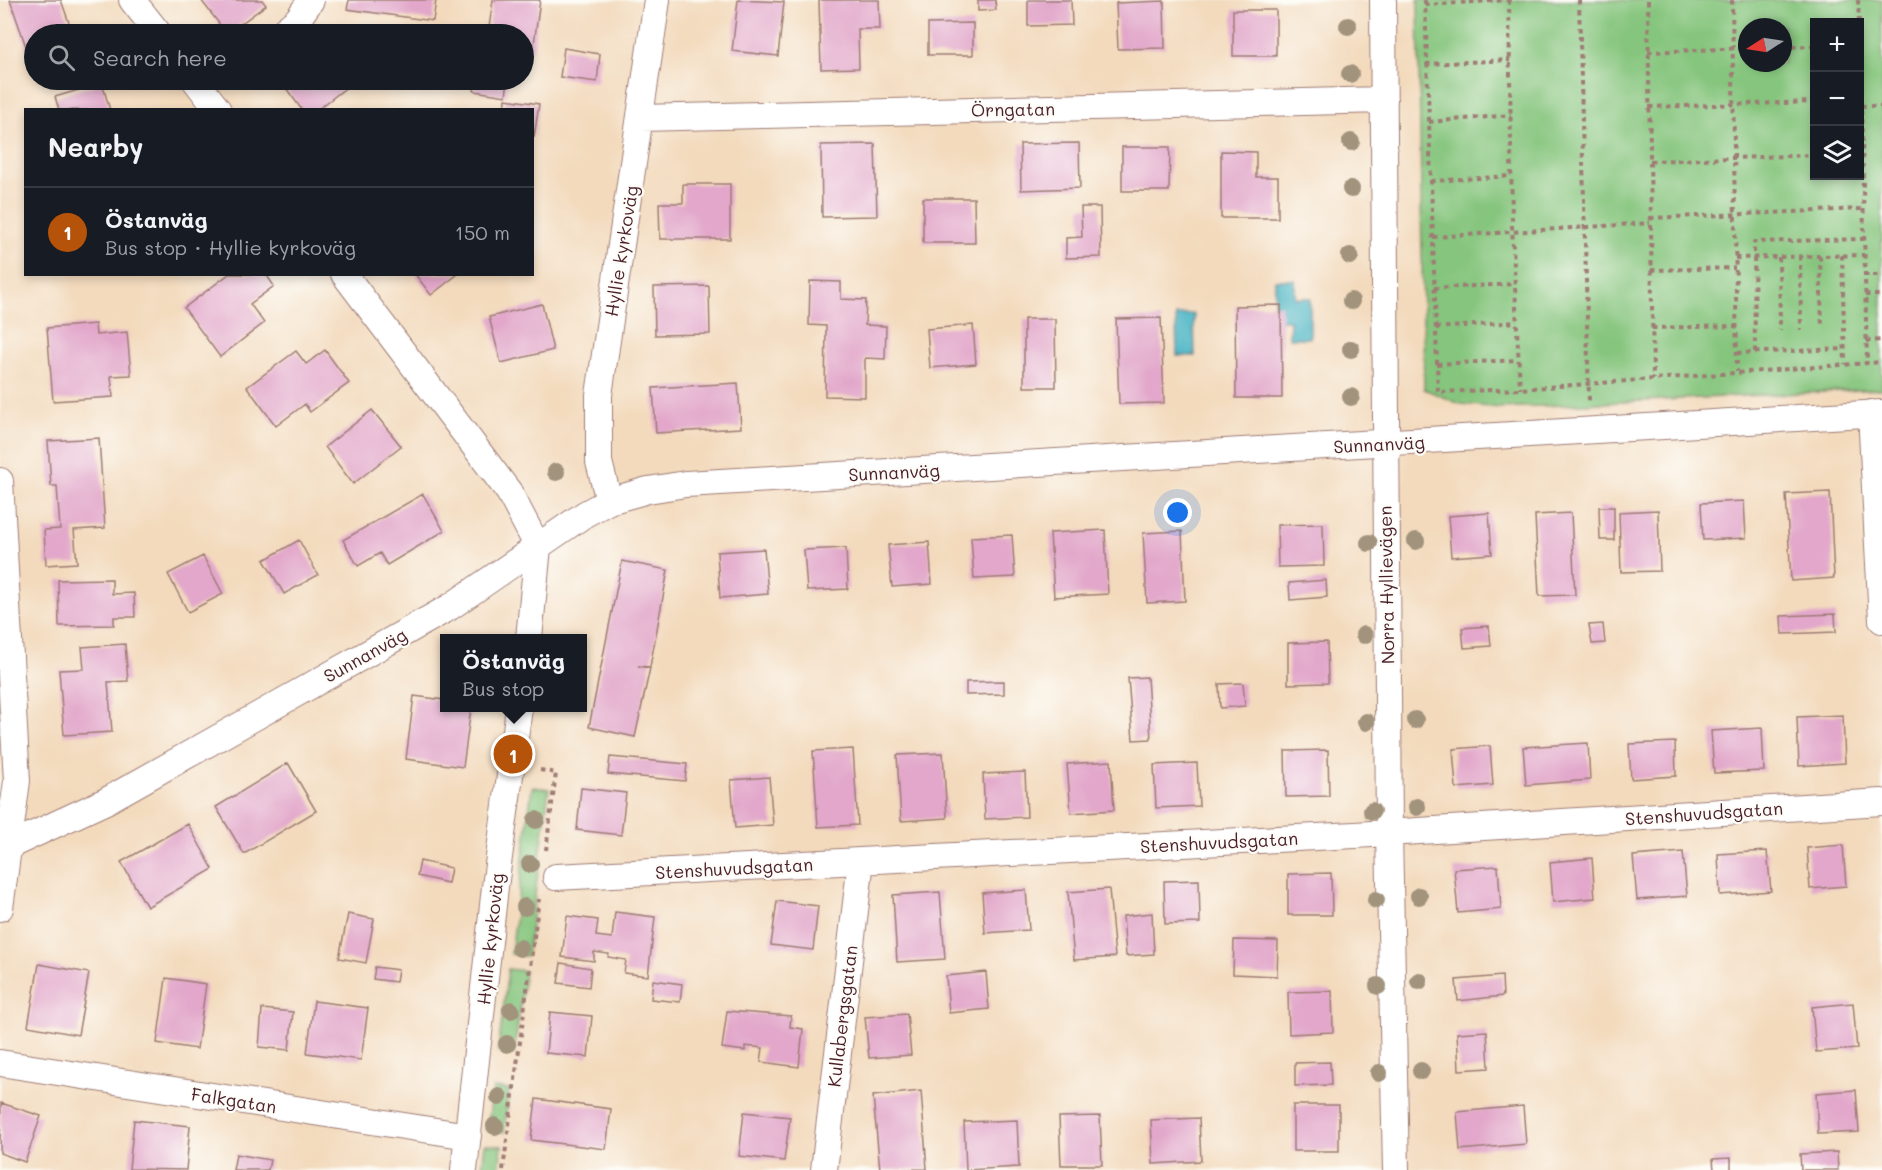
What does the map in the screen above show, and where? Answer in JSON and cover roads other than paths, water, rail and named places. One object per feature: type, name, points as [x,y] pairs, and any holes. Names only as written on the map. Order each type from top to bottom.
[{"type":"street","points":[[132,0],[151,24]]},
{"type":"street","points":[[292,24],[311,0]]},
{"type":"street","name":"Hyllie kyrkoväg","points":[[609,501],[599,462],[599,396],[657,0]]},
{"type":"street","name":"Norra Hyllievägen","points":[[1383,0],[1389,833],[1396,1170]]},
{"type":"street","name":"Örngatan","points":[[641,118],[1384,100]]},
{"type":"street","points":[[346,276],[509,492],[538,547],[529,634]]},
{"type":"street","points":[[1876,413],[1882,620]]},
{"type":"street","name":"Sunnanväg","points":[[4,848],[106,801],[440,613],[585,514],[609,501],[648,490],[686,484],[1876,413]]},
{"type":"street","points":[[0,481],[17,781],[4,848],[0,908]]},
{"type":"street","name":"Hyllie kyrkoväg","points":[[464,1170],[495,887],[518,712]]},
{"type":"street","name":"Stenshuvudsgatan","points":[[548,886],[861,861],[1389,833],[1882,802]]},
{"type":"street","name":"Kullabergsgatan","points":[[824,1170],[861,861]]},
{"type":"street","name":"Falkgatan","points":[[0,1063],[468,1136]]},
{"type":"water","points":[[1275,280],[1295,280],[1295,298],[1310,298],[1310,338],[1289,338],[1290,320],[1274,320]]},
{"type":"water","points":[[1194,314],[1195,356],[1177,356],[1176,315]]},
{"type":"place","name":"Östanväg","points":[[513,754]]}]
